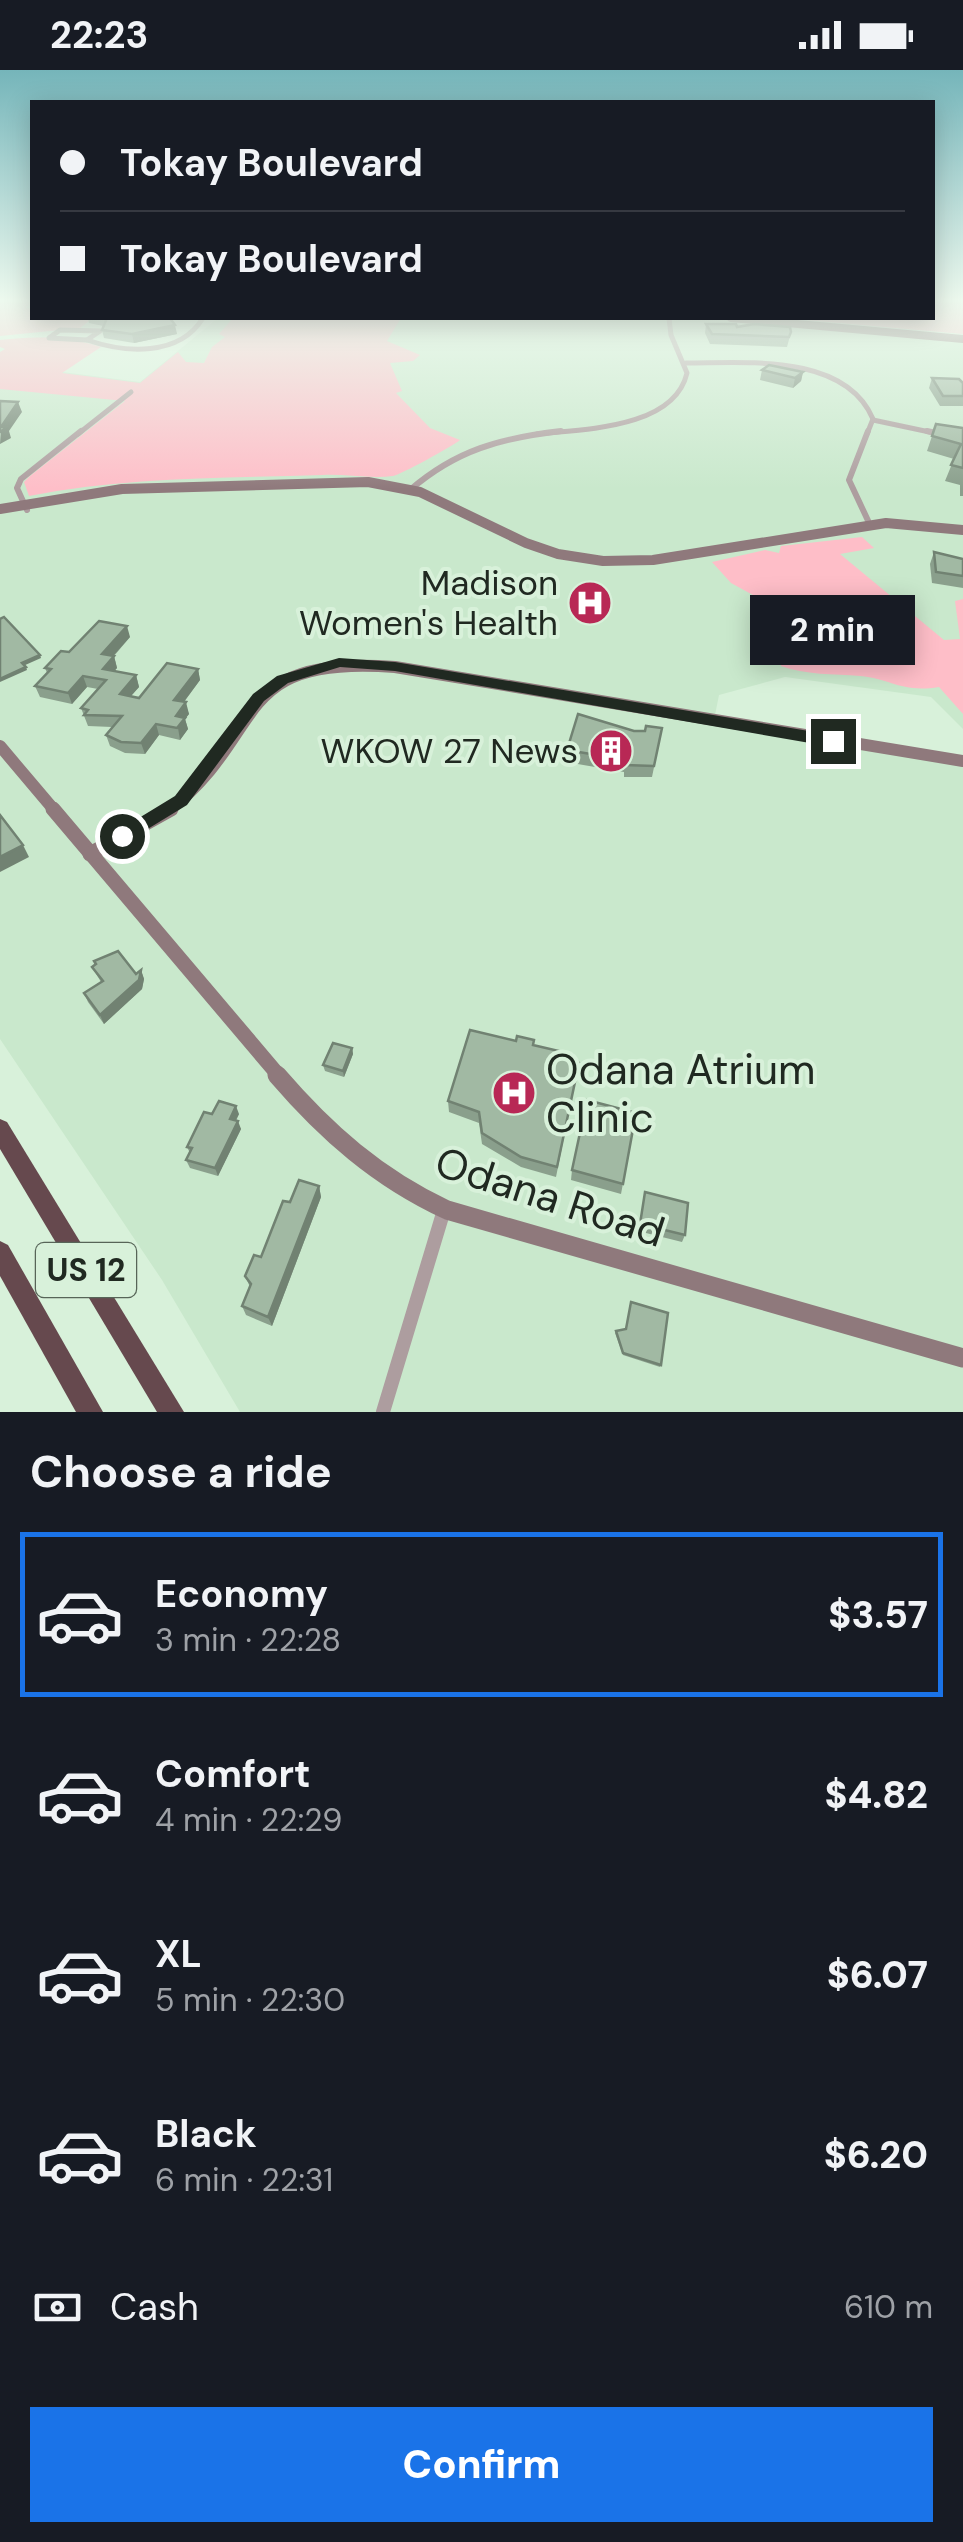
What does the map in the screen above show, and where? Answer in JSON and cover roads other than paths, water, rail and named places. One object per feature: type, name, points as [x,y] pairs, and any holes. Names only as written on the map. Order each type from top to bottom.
[{"type":"highway","name":"US 12","points":[[0,1129],[172,1412]]},
{"type":"highway","name":"US 12","points":[[0,1253],[90,1412]]},
{"type":"street","points":[[410,490],[448,459],[482,444],[610,424],[646,413],[680,390],[687,375],[686,364]]},
{"type":"street","points":[[736,364],[812,372],[859,394],[870,405],[873,420],[847,474],[851,492],[874,527],[963,538]]},
{"type":"street","points":[[25,507],[18,488],[21,479],[131,392]]},
{"type":"street","points":[[873,420],[963,438]]},
{"type":"street","points":[[0,509],[187,488],[340,481],[410,490],[539,548],[603,560],[653,560],[886,524],[963,530]]},
{"type":"street","points":[[0,518],[25,507]]},
{"type":"street","points":[[90,854],[181,801],[258,698],[283,680],[339,663],[395,666],[963,761]]},
{"type":"street","name":"Odana Road","points":[[0,746],[318,1122],[386,1178],[444,1210],[963,1358]]},
{"type":"street","points":[[383,1412],[444,1210]]},
{"type":"place","name":"Madison Women's Health","points":[[590,603]]},
{"type":"place","name":"WKOW 27 News","points":[[611,751]]},
{"type":"place","name":"Odana Atrium Clinic","points":[[514,1093]]}]
